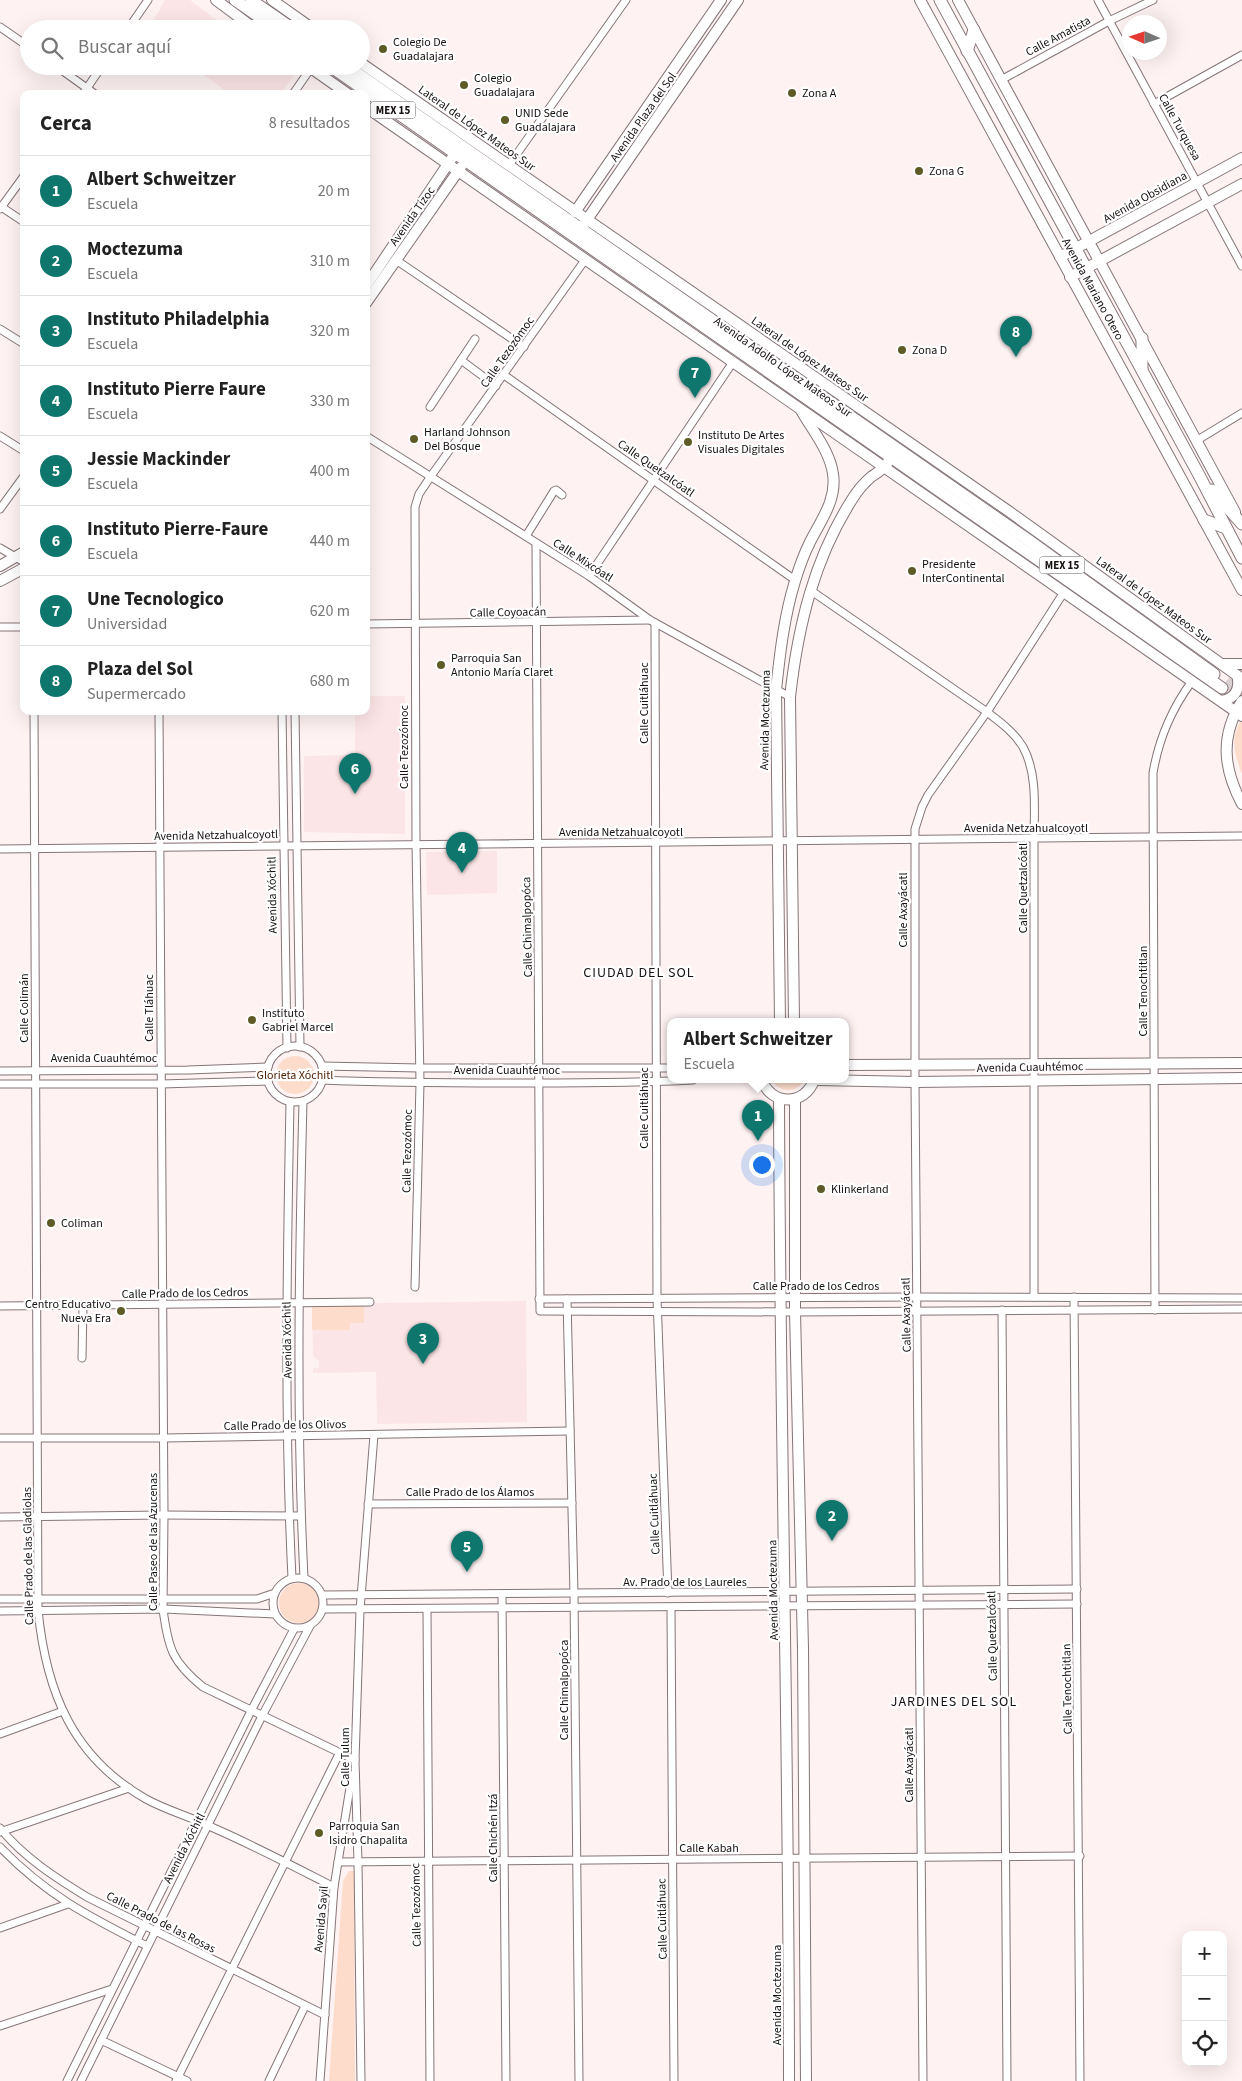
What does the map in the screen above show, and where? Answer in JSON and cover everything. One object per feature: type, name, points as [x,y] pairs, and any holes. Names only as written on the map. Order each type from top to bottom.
[{"type":"main road","points":[[235,0],[263,20]]},
{"type":"main road","points":[[252,0],[280,20]]},
{"type":"main road","name":"Avenida Mariano Otero","points":[[940,0],[1199,475],[1242,558]]},
{"type":"main road","points":[[967,51],[974,30]]},
{"type":"main road","name":"Avenida Adolfo López Mateos Sur","points":[[345,75],[370,90]]},
{"type":"main road","name":"Avenida Adolfo López Mateos Sur","points":[[359,75],[461,145],[468,157],[581,229],[890,458],[1224,685]]},
{"type":"main road","name":"Avenida Adolfo López Mateos Sur","points":[[370,90],[461,145]]},
{"type":"main road","points":[[1142,338],[1142,372]]},
{"type":"main road","points":[[1199,475],[1242,524]]},
{"type":"main road","points":[[1204,520],[1226,528]]},
{"type":"street","points":[[134,20],[148,0]]},
{"type":"street","points":[[216,0],[243,20]]},
{"type":"street","points":[[272,0],[300,20]]},
{"type":"street","points":[[509,165],[626,0]]},
{"type":"street","name":"Avenida Plaza del Sol","points":[[575,212],[721,0]]},
{"type":"street","name":"Avenida Plaza del Sol","points":[[568,248],[738,0]]},
{"type":"street","name":"Avenida Mariano Otero","points":[[920,0],[1242,590]]},
{"type":"street","name":"Avenida Mariano Otero","points":[[958,0],[1242,524]]},
{"type":"street","name":"Calle Turquesa","points":[[1098,0],[1242,266]]},
{"type":"street","name":"Calle Amatista","points":[[1001,80],[1109,21],[1153,0]]},
{"type":"street","points":[[0,27],[20,41]]},
{"type":"street","points":[[1154,104],[1242,55]]},
{"type":"street","name":"Lateral de López Mateos Sur","points":[[370,70],[461,145],[468,157],[568,248],[799,407],[890,458],[1064,592],[1239,714]]},
{"type":"street","points":[[66,75],[84,90]]},
{"type":"street","points":[[86,90],[96,75]]},
{"type":"street","points":[[296,90],[305,75]]},
{"type":"street","points":[[321,75],[342,90]]},
{"type":"street","name":"Lateral de López Mateos Sur","points":[[370,110],[449,164],[468,157],[509,165],[575,212],[581,229],[903,439],[1007,510],[1239,677]]},
{"type":"street","name":"Avenida Tizoc","points":[[370,280],[461,145]]},
{"type":"street","name":"Avenida Tizoc","points":[[370,297],[468,157]]},
{"type":"street","name":"Avenida Obsidiana","points":[[1060,257],[1242,158]]},
{"type":"street","points":[[20,181],[0,208],[20,220]]},
{"type":"street","points":[[1070,277],[1242,184]]},
{"type":"street","points":[[397,240],[407,246]]},
{"type":"street","points":[[396,260],[524,347]]},
{"type":"street","name":"Calle Tezozómoc","points":[[415,1287],[420,1068],[416,844],[414,514],[419,494],[430,476],[585,260]]},
{"type":"street","points":[[0,329],[20,342]]},
{"type":"street","points":[[430,406],[475,339]]},
{"type":"street","points":[[461,360],[496,386]]},
{"type":"street","points":[[589,576],[733,362]]},
{"type":"street","name":"Calle Quetzalcóatl","points":[[504,375],[796,580]]},
{"type":"street","name":"Avenida Moctezuma","points":[[780,1018],[776,690],[781,643],[796,580],[809,544],[830,506],[834,491],[833,474],[828,456],[799,407]]},
{"type":"street","points":[[1196,441],[1242,413]]},
{"type":"street","points":[[0,436],[20,448]]},
{"type":"street","name":"Calle Mixcóatl","points":[[370,438],[589,576],[652,622],[790,697]]},
{"type":"street","name":"Avenida Moctezuma","points":[[794,1018],[790,697],[797,645],[810,590],[822,558],[852,499],[861,486],[890,458],[903,439]]},
{"type":"street","points":[[0,509],[20,482]]},
{"type":"street","points":[[526,536],[554,491],[556,490],[562,495]]},
{"type":"street","name":"Calle Chimalpopóca","points":[[536,543],[540,1311]]},
{"type":"street","points":[[0,548],[20,557]]},
{"type":"street","points":[[0,566],[20,557]]},
{"type":"street","points":[[0,581],[20,570]]},
{"type":"street","name":"Calle Quetzalcóatl","points":[[810,590],[987,712],[1008,729],[1023,746],[1027,757],[1032,778],[1034,840],[1034,1297]]},
{"type":"street","name":"Calle Axayácatl","points":[[923,2081],[914,840],[917,818],[928,795],[987,712],[1064,592]]},
{"type":"street","name":"Calle Coyoacán","points":[[370,624],[652,622]]},
{"type":"street","name":"Calle Cuitláhuac","points":[[652,622],[655,843],[656,1298],[668,1593]]},
{"type":"street","points":[[0,627],[20,627]]},
{"type":"street","points":[[1220,663],[1242,664]]},
{"type":"street","points":[[1221,701],[1232,697],[1237,691],[1239,677]]},
{"type":"street","name":"Calle Tenochtitlan","points":[[1155,1310],[1153,773],[1166,723],[1192,681]]},
{"type":"street","points":[[1242,701],[1239,714],[1228,733],[1226,757],[1230,775],[1242,804]]},
{"type":"street","name":"Calle Colimán","points":[[34,715],[37,1306]]},
{"type":"street","name":"Calle Tláhuac","points":[[159,715],[163,1305]]},
{"type":"street","name":"Avenida Xóchitl","points":[[282,715],[287,1048]]},
{"type":"street","name":"Avenida Xóchitl","points":[[295,715],[300,1047]]},
{"type":"street","name":"Avenida Netzahualcoyotl","points":[[0,849],[1034,840],[1242,836]]},
{"type":"street","points":[[300,1047],[314,1053],[322,1066],[322,1080],[316,1094],[303,1102],[290,1102],[274,1092],[268,1081],[268,1067],[277,1053],[287,1048],[300,1047]]},
{"type":"street","name":"Avenida Cuauhtémoc","points":[[849,1065],[1242,1063]]},
{"type":"street","name":"Avenida Cuauhtémoc","points":[[322,1066],[667,1068]]},
{"type":"street","name":"Avenida Cuauhtémoc","points":[[0,1071],[268,1067]]},
{"type":"street","name":"Avenida Cuauhtémoc","points":[[849,1081],[915,1082],[1035,1079],[1242,1078]]},
{"type":"street","name":"Avenida Cuauhtémoc","points":[[322,1080],[420,1083],[667,1081]]},
{"type":"street","points":[[0,1084],[161,1084],[268,1081]]},
{"type":"street","points":[[764,1083],[767,1090],[779,1098],[795,1099],[807,1092],[812,1083]]},
{"type":"street","name":"Avenida Moctezuma","points":[[779,1098],[780,1311],[789,1859],[789,2081]]},
{"type":"street","points":[[795,1099],[795,1312],[802,1592],[806,2081]]},
{"type":"street","name":"Avenida Xóchitl","points":[[290,1102],[286,1302],[289,1516],[292,1578]]},
{"type":"street","name":"Avenida Xóchitl","points":[[303,1102],[298,1302],[301,1516],[304,1578]]},
{"type":"street","name":"Calle Tenochtitlan","points":[[1074,1297],[1080,1856],[1080,2081]]},
{"type":"street","name":"Calle Prado de los Cedros","points":[[539,1299],[1242,1298]]},
{"type":"street","name":"Calle Chimalpopóca","points":[[567,1299],[574,1594],[579,2081]]},
{"type":"street","name":"Calle Prado de los Cedros","points":[[0,1306],[370,1302]]},
{"type":"street","points":[[82,1358],[83,1305]]},
{"type":"street","name":"Calle Paseo de las Azucenas","points":[[163,1305],[163,1609],[169,1645],[176,1661],[188,1675],[203,1687],[354,1760]]},
{"type":"street","name":"Calle Prado de las Gladiolas","points":[[37,1306],[38,1610],[47,1668],[70,1728],[99,1763],[129,1788],[147,1799],[208,1825],[334,1888]]},
{"type":"street","name":"Calle Prado de los Cedros","points":[[540,1311],[795,1312],[1242,1309]]},
{"type":"street","name":"Calle Quetzalcóatl","points":[[1002,1310],[1007,2081]]},
{"type":"street","name":"Calle Prado de los Olivos","points":[[0,1438],[164,1438],[570,1431]]},
{"type":"street","name":"Calle Tulum","points":[[361,2081],[358,1862],[354,1760],[360,1610],[374,1435]]},
{"type":"street","name":"Calle Prado de los Álamos","points":[[368,1504],[572,1503]]},
{"type":"street","points":[[0,1517],[301,1516]]},
{"type":"street","points":[[292,1578],[304,1578],[314,1583],[322,1595],[323,1609],[320,1617],[310,1626],[294,1629],[285,1625],[275,1614],[273,1603],[275,1593],[280,1585],[292,1578]]},
{"type":"street","name":"Av. Prado de los Laureles","points":[[322,1595],[1077,1589]]},
{"type":"street","points":[[0,1599],[257,1599],[275,1593]]},
{"type":"street","name":"Calle Chichén Itzá","points":[[502,1594],[506,2081]]},
{"type":"street","name":"Av. Prado de los Laureles","points":[[323,1609],[1077,1604]]},
{"type":"street","name":"Calle Cuitláhuac","points":[[671,1608],[674,2081]]},
{"type":"street","points":[[0,1612],[163,1609],[275,1614]]},
{"type":"street","name":"Calle Tezozómoc","points":[[427,1609],[427,1862],[430,2081]]},
{"type":"street","name":"Avenida Xóchitl","points":[[81,2081],[262,1716],[310,1626]]},
{"type":"street","name":"Avenida Xóchitl","points":[[67,2081],[196,1820],[294,1629]]},
{"type":"street","points":[[0,1734],[63,1711]]},
{"type":"street","points":[[177,2079],[339,1754]]},
{"type":"street","name":"Avenida Sayil","points":[[320,2081],[334,1888],[354,1760]]},
{"type":"street","points":[[1,1830],[129,1788]]},
{"type":"street","name":"Calle Prado de las Rosas","points":[[1,1830],[29,1857],[52,1875],[87,1897],[324,2016]]},
{"type":"street","points":[[0,1847],[20,1868],[68,1904],[147,1946]]},
{"type":"street","name":"Calle Kabah","points":[[338,1862],[1080,1856]]},
{"type":"street","points":[[0,1928],[68,1904]]},
{"type":"street","points":[[0,2026],[112,1989]]},
{"type":"street","points":[[269,2081],[305,2006]]},
{"type":"street","points":[[101,2040],[177,2079],[187,2081]]},
{"type":"shaded area","points":[[165,0],[190,0],[216,20],[154,20]]},
{"type":"shaded area","points":[[204,75],[294,75],[284,90],[224,90]]},
{"type":"shaded area","points":[[370,696],[405,696],[405,834],[304,832],[304,756],[355,755],[355,715],[370,715]]},
{"type":"shaded area","points":[[497,851],[497,893],[427,895],[426,852]]},
{"type":"shaded area","points":[[526,1301],[527,1422],[377,1424],[376,1372],[313,1373],[313,1368],[319,1368],[319,1361],[313,1356],[312,1304]]},
{"type":"green space","points":[[1242,720],[1242,774],[1235,754],[1234,740]]},
{"type":"green space","name":"Glorieta Xóchitl","points":[[295,1056],[309,1061],[314,1075],[309,1089],[295,1094],[281,1089],[276,1075],[281,1061]]},
{"type":"green space","points":[[774,1083],[803,1083],[789,1090],[784,1090]]},
{"type":"green space","points":[[312,1304],[364,1304],[364,1323],[350,1323],[350,1330],[312,1330]]},
{"type":"green space","points":[[299,1583],[310,1586],[316,1592],[319,1603],[316,1614],[310,1620],[299,1623],[288,1620],[282,1614],[279,1603],[282,1592],[288,1586]]},
{"type":"green space","points":[[349,1871],[354,1871],[355,2081],[329,2081],[343,1881]]},
{"type":"tunnel","points":[[1226,682],[1242,693]]},
{"type":"place","name":"Colegio De Guadalajara","points":[[383,49]]},
{"type":"place","name":"Colegio Guadalajara","points":[[464,85]]},
{"type":"place","name":"Zona A","points":[[792,93]]},
{"type":"place","name":"UNID Sede Guadalajara","points":[[505,120]]},
{"type":"place","name":"Zona G","points":[[919,171]]},
{"type":"place","name":"Zona D","points":[[902,350]]},
{"type":"place","name":"Plaza del Sol","points":[[1016,357]]},
{"type":"place","name":"Une Tecnologico","points":[[695,398]]},
{"type":"place","name":"Harland Johnson Del Bosque","points":[[414,439]]},
{"type":"place","name":"Instituto De Artes Visuales Digitales","points":[[688,442]]},
{"type":"place","name":"Presidente InterContinental","points":[[912,571]]},
{"type":"place","name":"Parroquia San Antonio María Claret","points":[[441,665]]},
{"type":"place","name":"Instituto Pierre-Faure","points":[[355,794]]},
{"type":"place","name":"Instituto Pierre Faure","points":[[462,873]]},
{"type":"place","name":"Instituto Gabriel Marcel","points":[[252,1020]]},
{"type":"place","name":"Albert Schweitzer","points":[[758,1141]]},
{"type":"place","name":"Klinkerland","points":[[821,1189]]},
{"type":"place","name":"Coliman","points":[[51,1223]]},
{"type":"place","name":"Centro Educativo Nueva Era","points":[[121,1311]]},
{"type":"place","name":"Instituto Philadelphia","points":[[423,1364]]},
{"type":"place","name":"Moctezuma","points":[[832,1541]]},
{"type":"place","name":"Jessie Mackinder","points":[[467,1572]]},
{"type":"place","name":"Parroquia San Isidro Chapalita","points":[[319,1833]]},
{"type":"district","name":"CIUDAD DEL SOL","points":[[639,972]]},
{"type":"district","name":"JARDINES DEL SOL","points":[[954,1701]]}]
